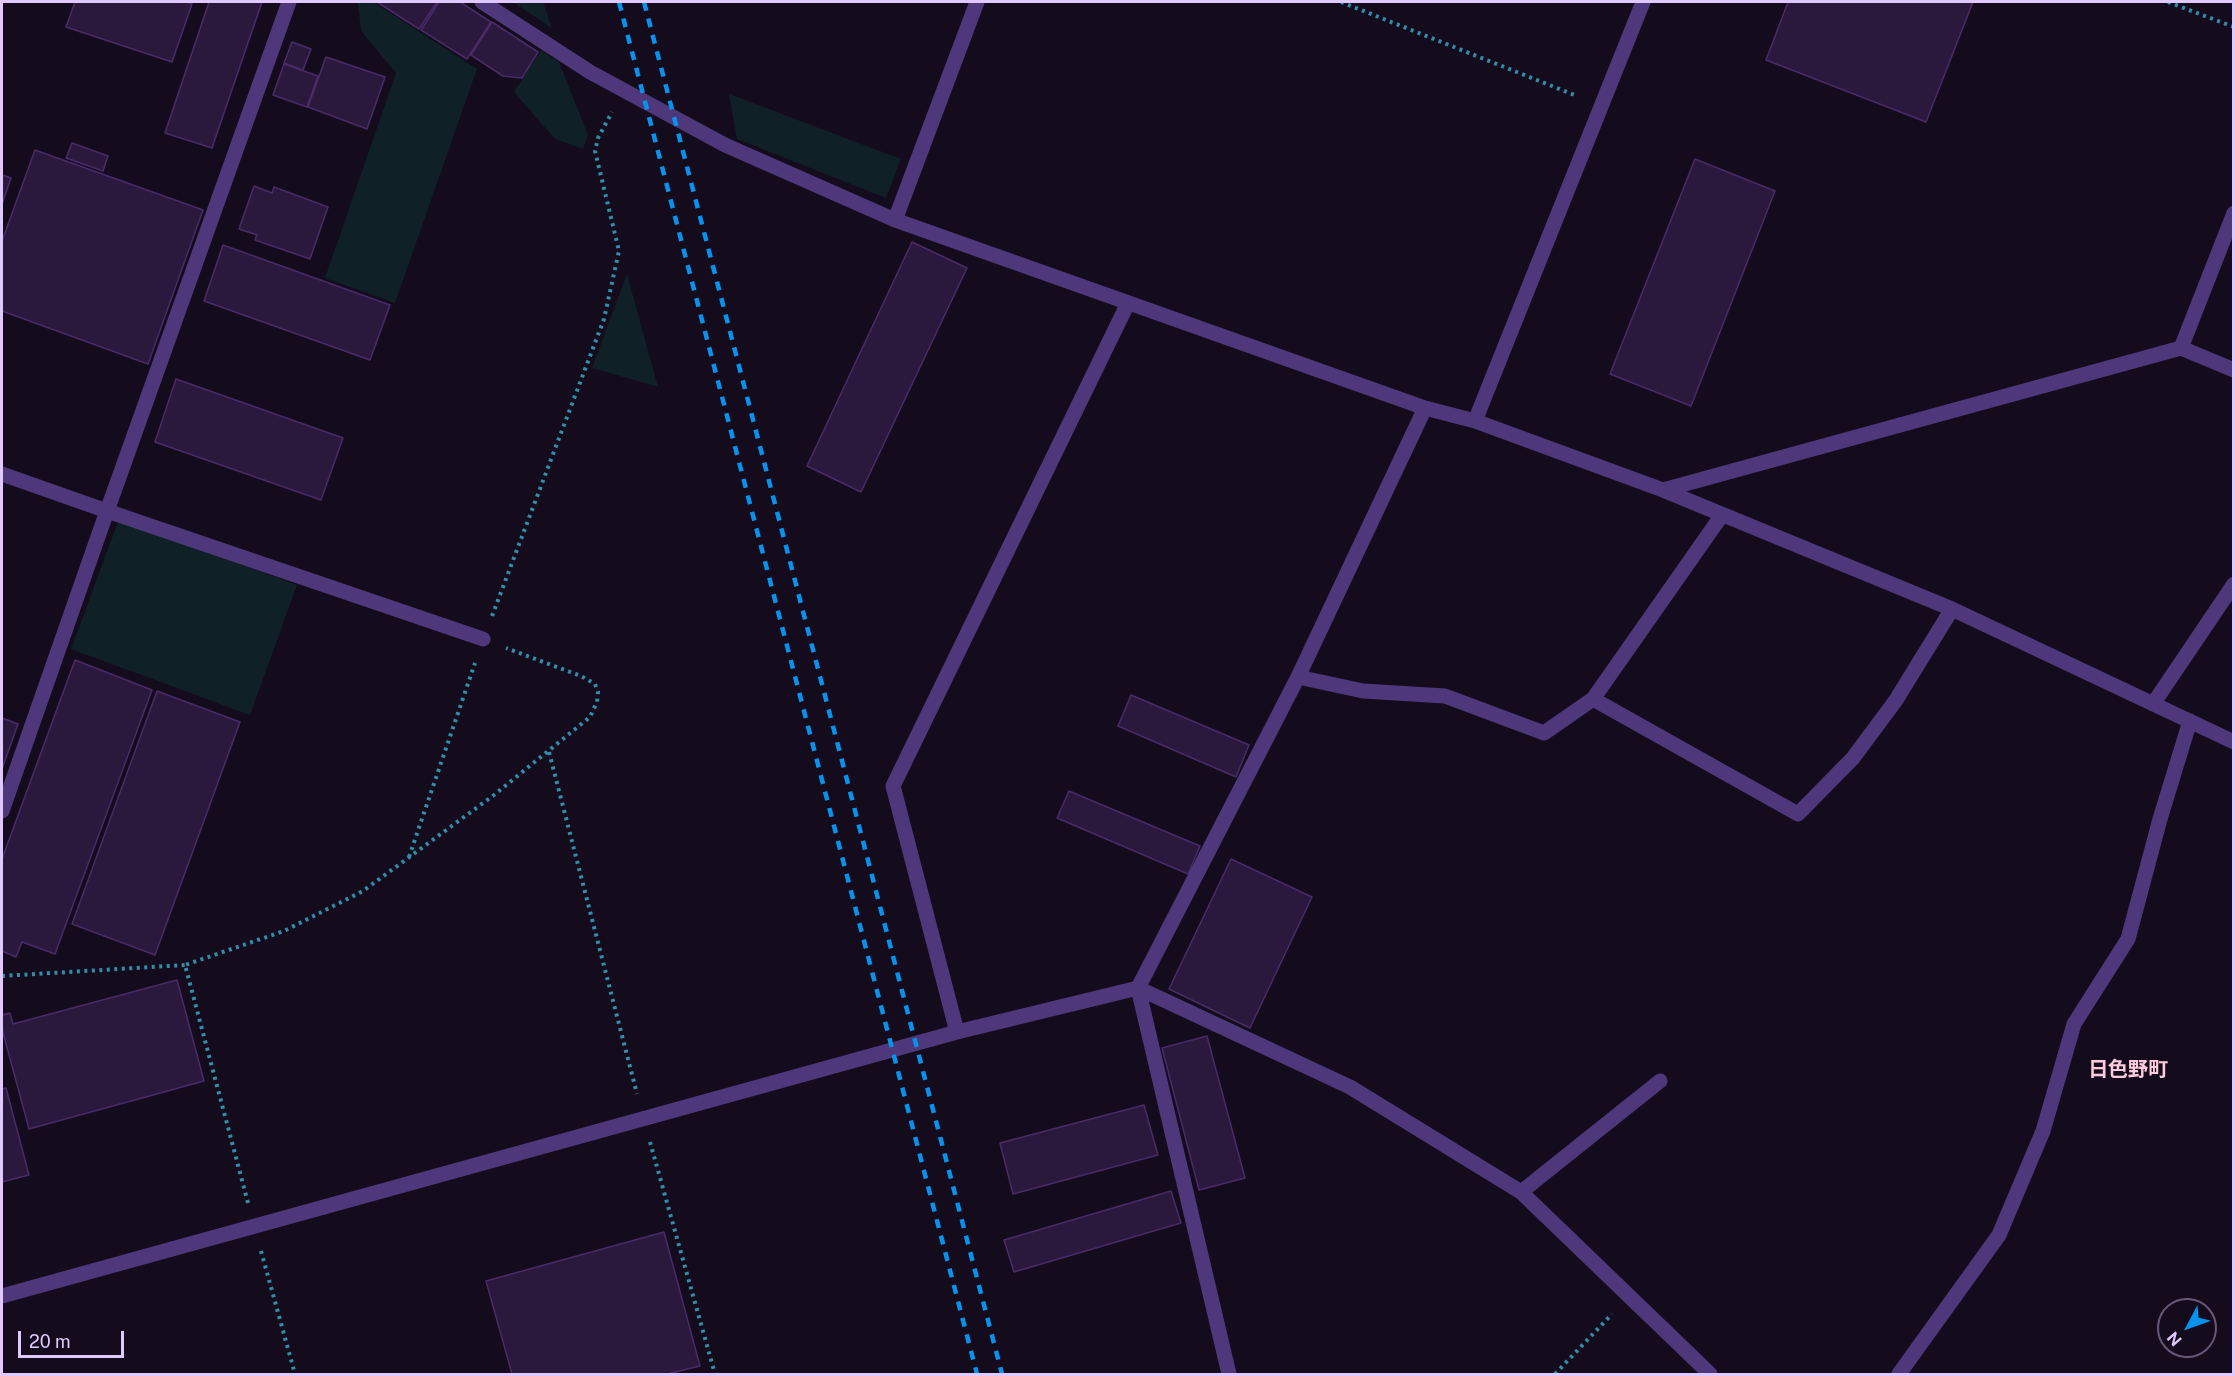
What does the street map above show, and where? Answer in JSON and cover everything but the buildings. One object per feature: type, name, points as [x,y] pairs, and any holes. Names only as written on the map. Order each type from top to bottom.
[{"type":"street","points":[[2,811],[290,2]]},
{"type":"street","points":[[482,2],[590,72],[725,145],[895,220],[1663,490],[1952,609],[2234,742]]},
{"type":"street","points":[[895,220],[976,2]]},
{"type":"street","points":[[1475,422],[1643,2]]},
{"type":"street","points":[[2181,348],[2234,213]]},
{"type":"street","points":[[957,1032],[892,786],[1128,303]]},
{"type":"street","points":[[1663,490],[2181,348],[2234,370]]},
{"type":"street","points":[[1229,1374],[1138,988],[1298,677],[1425,408]]},
{"type":"street","points":[[2,474],[483,639]]},
{"type":"street","points":[[1298,677],[1363,691],[1445,696],[1544,732],[1593,699],[1722,515]]},
{"type":"street","points":[[2153,704],[2234,584]]},
{"type":"street","points":[[1593,699],[1797,814],[1859,750],[1896,700],[1952,609]]},
{"type":"street","points":[[1899,1374],[1999,1235],[2043,1131],[2074,1024],[2128,939],[2160,819],[2190,721]]},
{"type":"street","points":[[2,1296],[957,1032],[1138,988],[1350,1087],[1521,1192],[1710,1374]]},
{"type":"street","points":[[1521,1192],[1660,1081]]},
{"type":"path","points":[[1341,2],[1600,105]]},
{"type":"path","points":[[2168,2],[2234,27]]},
{"type":"path","points":[[408,859],[483,639],[604,319],[619,251],[595,151],[598,138],[617,102],[590,72]]},
{"type":"path","points":[[2,976],[185,965],[284,931],[363,891],[549,752],[590,717],[597,702],[598,692],[595,684],[581,676],[483,639]]},
{"type":"path","points":[[549,752],[644,1120],[715,1374]]},
{"type":"path","points":[[185,965],[295,1374]]},
{"type":"path","points":[[1555,1374],[1629,1297]]},
{"type":"shaded area","points":[[358,2],[373,2],[477,69],[395,303],[325,278],[396,73],[361,31]]},
{"type":"shaded area","points":[[513,2],[543,2],[552,28]]},
{"type":"shaded area","points":[[541,50],[559,62],[588,135],[583,149],[554,138],[514,92]]},
{"type":"shaded area","points":[[729,94],[901,159],[886,198],[737,139]]},
{"type":"shaded area","points":[[627,274],[658,387],[592,368]]},
{"type":"shaded area","points":[[119,519],[297,585],[250,715],[71,649]]},
{"type":"railway","points":[[619,2],[977,1374]]},
{"type":"railway","points":[[644,2],[1002,1374]]},
{"type":"district","name":"日色野町","points":[[2128,1070]]}]
